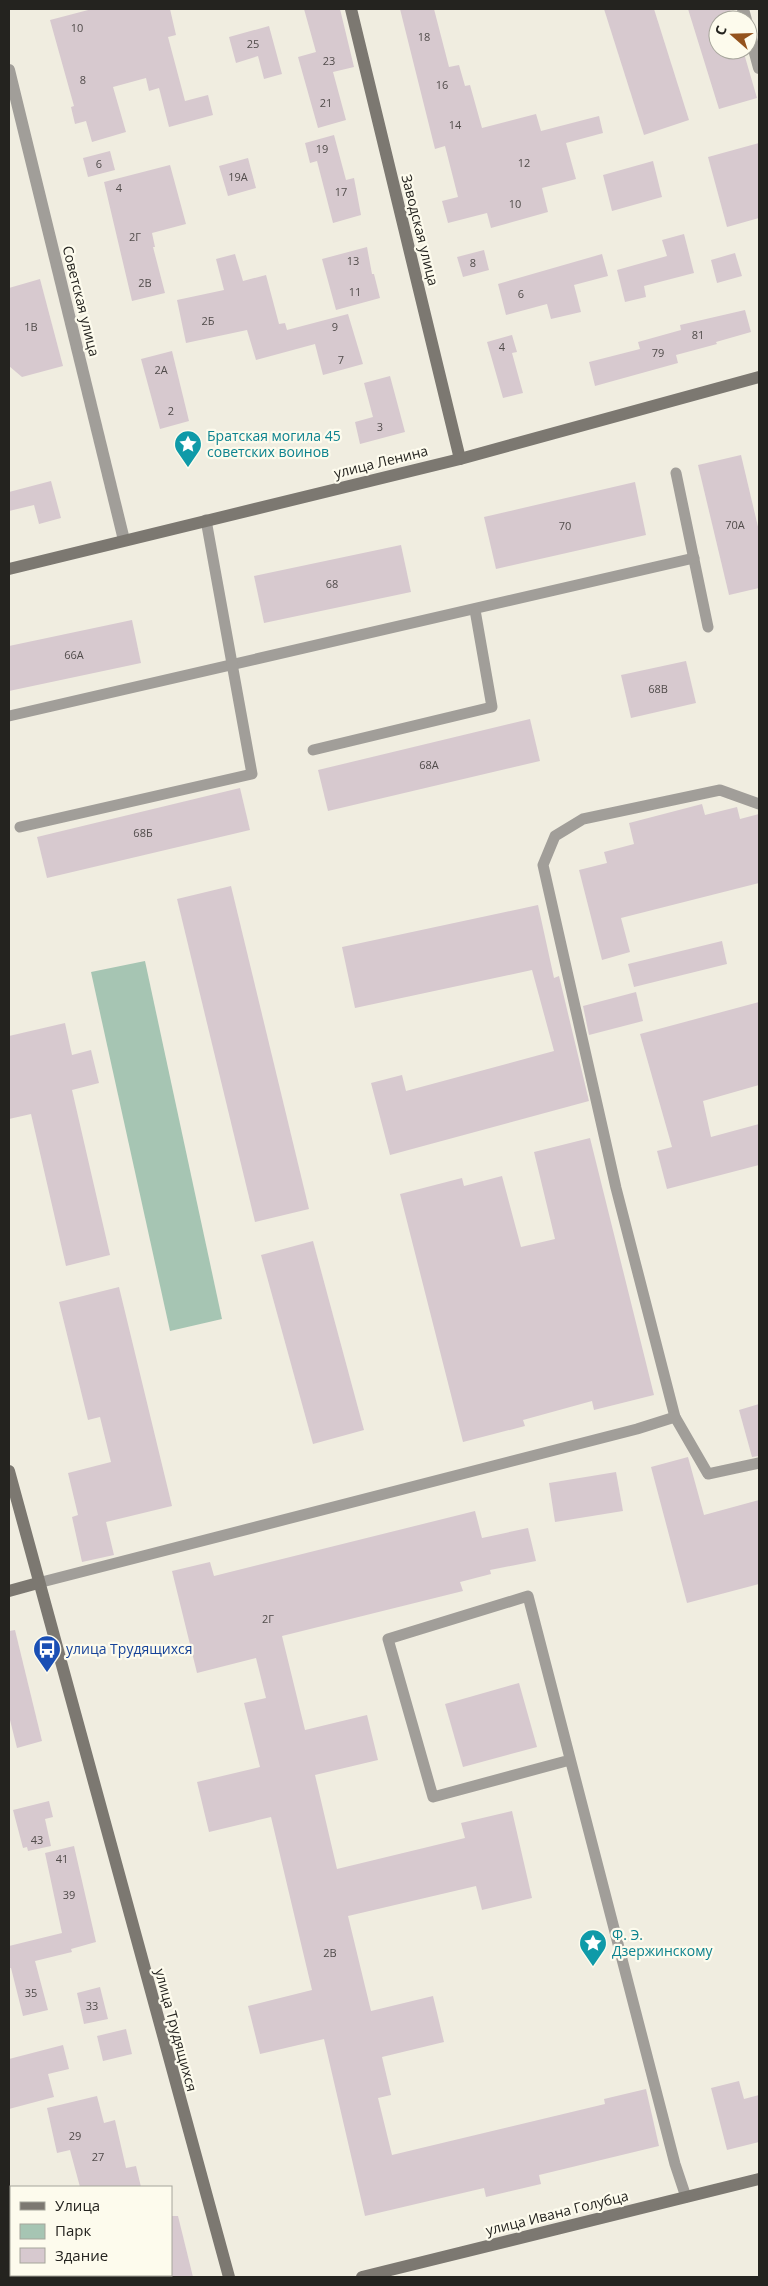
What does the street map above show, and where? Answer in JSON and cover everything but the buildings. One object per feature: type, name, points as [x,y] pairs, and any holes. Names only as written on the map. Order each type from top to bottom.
[{"type":"street","name":"Заводская улица","points":[[351,9],[460,459]]},
{"type":"street","name":"Советская улица","points":[[9,70],[124,540]]},
{"type":"street","name":"улица Ленина","points":[[9,569],[460,459],[759,377]]},
{"type":"street","name":"улица Трудящихся","points":[[9,1471],[38,1583],[229,2277]]},
{"type":"street","points":[[9,1591],[38,1583]]},
{"type":"street","name":"улица Ивана Голубца","points":[[362,2277],[759,2179]]},
{"type":"lane","points":[[676,473],[708,626]]},
{"type":"lane","points":[[20,827],[252,774],[206,520]]},
{"type":"lane","points":[[9,716],[694,558]]},
{"type":"lane","points":[[313,750],[492,707],[475,610]]},
{"type":"lane","points":[[759,804],[720,790],[583,819],[555,836],[543,865],[616,1188],[675,1417],[708,1474],[759,1463]]},
{"type":"lane","points":[[38,1583],[637,1429],[675,1417]]},
{"type":"lane","points":[[570,1760],[433,1796],[388,1639],[528,1596],[675,2164],[686,2197]]},
{"type":"green space","points":[[145,961],[222,1319],[170,1331],[91,972]]},
{"type":"place","name":"Братская могила 45 советских воинов","points":[[188,468]]},
{"type":"place","name":"улица Трудящихся","points":[[47,1673]]},
{"type":"place","name":"Ф. Э. Дзержинскому","points":[[593,1967]]}]
